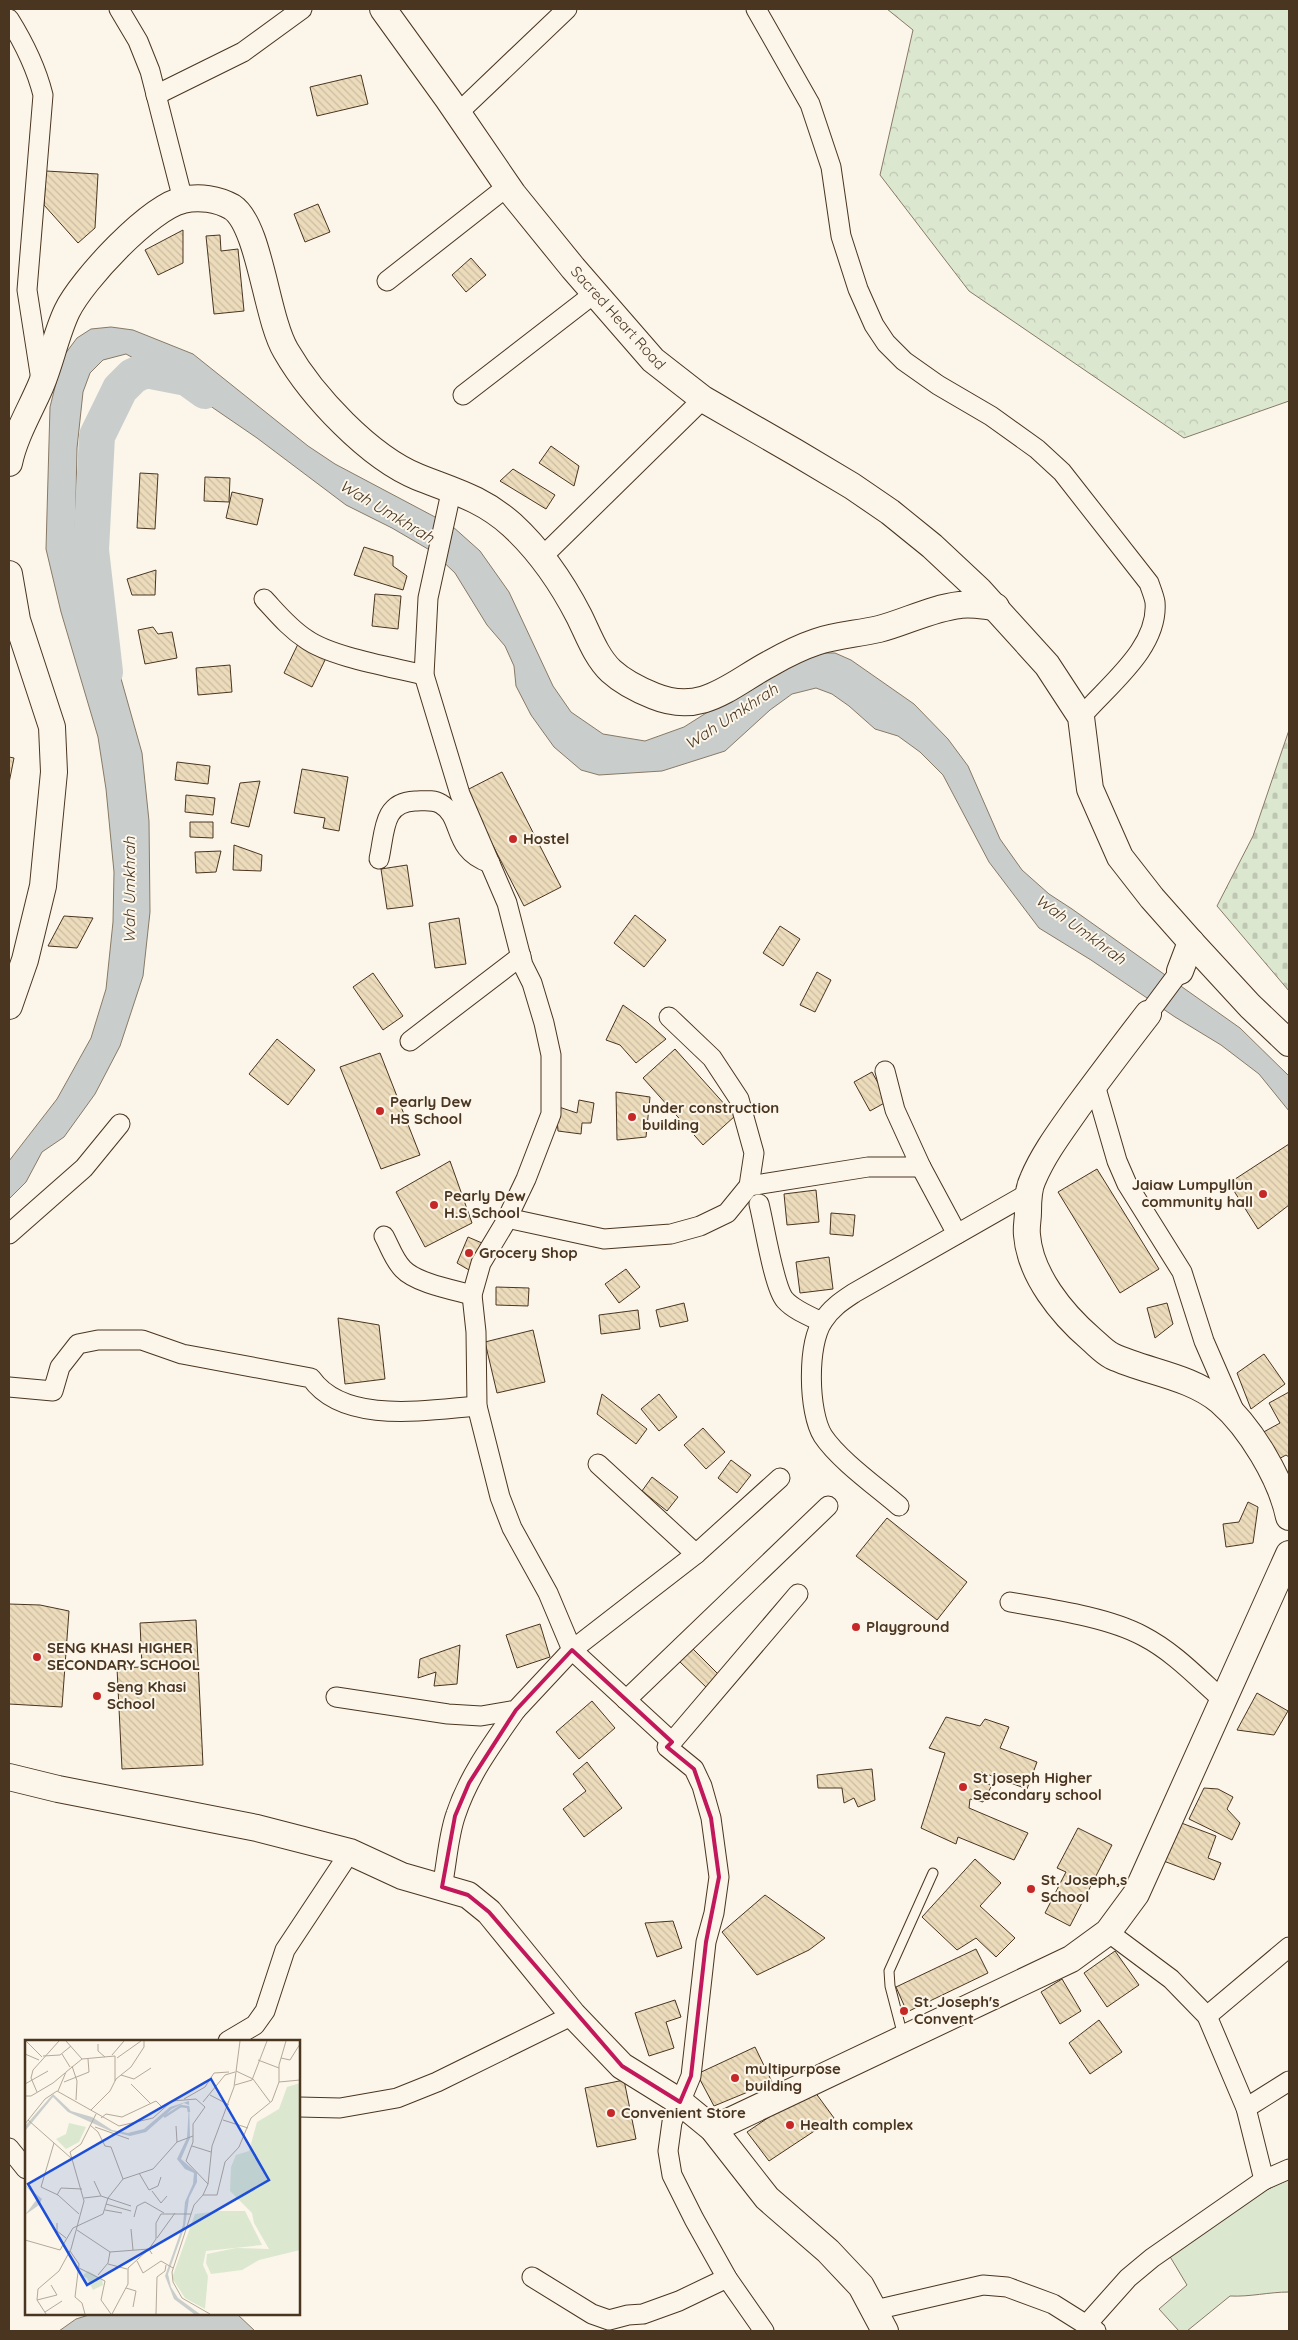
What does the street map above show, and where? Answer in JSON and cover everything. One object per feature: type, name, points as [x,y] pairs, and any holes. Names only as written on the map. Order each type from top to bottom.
[{"type":"street","points":[[119,9],[138,41],[156,95],[183,200]]},
{"type":"street","points":[[156,95],[243,52],[302,9]]},
{"type":"street","name":"Sacred Heart Road","points":[[383,9],[508,186],[595,293],[653,360],[703,399],[820,466],[890,512],[932,546],[996,608],[1047,665],[1082,717]]},
{"type":"street","points":[[458,113],[567,9]]},
{"type":"street","points":[[756,9],[810,104],[831,167],[841,236],[858,288],[874,325],[882,337],[904,361],[938,385],[992,416],[1037,449],[1062,472],[1150,583],[1155,602],[1153,622],[1146,640],[1131,664],[1099,696],[1082,717],[1090,789],[1120,857],[1152,898],[1250,1006],[1289,1043]]},
{"type":"street","points":[[9,19],[24,43],[38,74],[43,95],[27,290],[42,384]]},
{"type":"street","points":[[387,281],[508,186]]},
{"type":"street","points":[[9,463],[13,444],[42,384],[68,310],[88,281],[108,255],[148,220],[169,206],[183,200],[206,198],[233,208],[244,220],[256,254],[273,322],[285,351],[335,415],[362,442],[388,460],[415,476],[452,488],[486,505],[512,525],[542,557],[577,612],[595,649],[609,670],[634,687],[656,697],[677,703],[707,698],[737,685],[769,664],[816,642],[877,630],[962,604],[996,608]]},
{"type":"street","points":[[463,395],[595,293]]},
{"type":"street","points":[[542,557],[703,399]]},
{"type":"street","points":[[452,488],[435,558],[428,598],[424,675],[460,794],[507,903],[521,956],[532,983],[544,1023],[551,1055],[551,1114],[526,1179],[508,1218],[481,1263],[472,1295],[476,1332],[477,1406],[500,1497],[509,1520],[548,1593],[572,1650],[672,1742]]},
{"type":"street","points":[[9,574],[13,621],[52,727],[54,772],[43,886],[25,960],[9,1006]]},
{"type":"street","points":[[264,598],[286,623],[307,640],[329,650],[424,675]]},
{"type":"street","points":[[379,859],[389,814],[394,806],[402,801],[433,800],[442,804],[449,811],[471,854],[490,863]]},
{"type":"street","points":[[1191,942],[1180,971],[1094,1085],[1043,1159],[1032,1180],[1029,1193],[1027,1236],[1042,1280],[1058,1304],[1109,1355],[1138,1367],[1188,1383],[1219,1400],[1238,1420],[1269,1465],[1286,1503],[1289,1517]]},
{"type":"street","points":[[410,1041],[521,956]]},
{"type":"street","points":[[508,1218],[604,1239],[670,1234],[700,1226],[727,1213],[749,1186],[754,1153],[739,1099],[712,1058],[669,1017]]},
{"type":"street","points":[[885,1071],[895,1110],[921,1167],[957,1234]]},
{"type":"street","points":[[1094,1085],[1117,1161],[1127,1184],[1182,1272],[1204,1342],[1238,1420]]},
{"type":"street","points":[[9,1234],[84,1168],[120,1124]]},
{"type":"street","points":[[749,1186],[868,1168],[921,1167]]},
{"type":"street","points":[[899,1506],[840,1455],[824,1437],[816,1421],[811,1402],[814,1341],[822,1322],[835,1306],[854,1293],[1029,1193]]},
{"type":"street","points":[[760,1204],[777,1282],[784,1299],[796,1309],[822,1322]]},
{"type":"street","points":[[384,1236],[396,1261],[405,1271],[434,1284],[472,1295]]},
{"type":"street","points":[[9,1387],[53,1391],[60,1367],[78,1344],[98,1340],[142,1340],[182,1354],[311,1378],[318,1387],[345,1403],[373,1409],[392,1412],[477,1406]]},
{"type":"street","points":[[598,1464],[696,1554]]},
{"type":"street","points":[[442,1887],[455,1816],[468,1783],[516,1710],[572,1650],[696,1554],[780,1478]]},
{"type":"street","points":[[626,1700],[828,1506]]},
{"type":"street","points":[[713,2129],[1071,1959],[1108,1932],[1136,1894],[1289,1554]]},
{"type":"street","points":[[764,2331],[727,2278],[694,2219],[672,2175],[668,2151],[672,2122],[691,2076],[706,1942],[714,1913],[719,1877],[711,1818],[702,1786],[694,1769],[667,1747],[798,1594]]},
{"type":"street","points":[[1010,1602],[1071,1614],[1142,1635],[1172,1654],[1224,1701]]},
{"type":"street","points":[[336,1697],[448,1714],[481,1716],[516,1710]]},
{"type":"street","points":[[9,1777],[58,1789],[257,1828],[350,1852],[402,1876],[468,1895],[489,1912],[572,2015],[622,2066],[680,2102],[713,2129],[767,2198],[828,2251],[861,2286],[880,2320],[983,2286],[1007,2287],[1029,2294],[1053,2304],[1092,2328],[1134,2273],[1264,2180],[1289,2170]]},
{"type":"street","points":[[230,2040],[255,2025],[265,2011],[285,1950],[350,1852]]},
{"type":"street","points":[[1108,1932],[1171,1978],[1207,2016],[1246,2108],[1264,2180]]},
{"type":"street","points":[[1207,2016],[1289,1947]]},
{"type":"street","points":[[300,2107],[340,2108],[397,2098],[437,2082],[572,2015]]},
{"type":"street","points":[[1246,2108],[1289,2081]]},
{"type":"street","points":[[9,2148],[25,2168]]},
{"type":"street","points":[[532,2276],[592,2314],[610,2320],[628,2315],[643,2314],[679,2301],[727,2278]]},
{"type":"lane","points":[[904,2039],[890,1986],[889,1971],[933,1873]]},
{"type":"highlighted area","points":[[572,1650],[672,1742],[667,1747],[694,1769],[711,1818],[719,1877],[706,1942],[691,2076],[680,2102],[622,2066],[489,1912],[468,1895],[442,1887],[455,1816],[469,1783],[516,1710]]},
{"type":"green space","points":[[887,9],[1289,9],[1289,401],[1184,438],[969,291],[880,175],[913,30]]},
{"type":"green space","points":[[1289,730],[1289,991],[1217,906],[1253,836]]},
{"type":"green space","points":[[1289,2179],[1289,2292],[1230,2296],[1187,2331],[1179,2331],[1159,2309],[1187,2285],[1169,2255],[1258,2194]]},
{"type":"water","points":[[111,327],[133,330],[193,354],[308,446],[335,464],[452,526],[480,551],[509,592],[553,686],[571,712],[603,734],[645,741],[684,727],[730,698],[816,653],[835,653],[851,660],[914,704],[948,739],[968,766],[1000,839],[1022,870],[1049,894],[1240,1028],[1289,1076],[1289,1111],[1259,1074],[1221,1045],[1039,928],[989,862],[943,775],[920,752],[898,736],[875,729],[832,694],[816,688],[792,694],[770,710],[725,751],[662,771],[599,775],[581,770],[554,747],[531,715],[516,686],[514,666],[505,646],[487,625],[455,573],[433,552],[392,528],[346,505],[257,438],[168,377],[126,354],[103,360],[90,373],[83,392],[77,448],[75,543],[100,628],[120,675],[142,753],[149,821],[150,912],[143,976],[120,1046],[95,1094],[64,1137],[42,1152],[26,1182],[9,1199],[9,1161],[57,1099],[91,1038],[106,989],[113,922],[114,872],[106,789],[98,737],[61,612],[46,549],[50,407],[58,375],[65,354],[77,338],[91,329]]},
{"type":"water","points":[[89,2315],[238,2315],[255,2331],[59,2331],[76,2319]]},
{"type":"building","points":[[361,75],[368,104],[317,116],[310,87]]},
{"type":"building","points":[[46,171],[98,174],[95,228],[78,243],[44,205]]},
{"type":"building","points":[[318,204],[330,232],[305,242],[294,214]]},
{"type":"building","points":[[183,230],[183,263],[158,275],[145,250]]},
{"type":"building","points":[[220,235],[221,251],[238,249],[244,311],[214,314],[206,236]]},
{"type":"building","points":[[471,258],[486,275],[466,292],[452,275]]},
{"type":"building","points":[[551,446],[579,466],[574,486],[539,463]]},
{"type":"building","points":[[513,469],[555,495],[546,509],[500,481]]},
{"type":"building","points":[[140,473],[158,474],[155,529],[137,528]]},
{"type":"building","points":[[205,477],[230,478],[229,502],[204,501]]},
{"type":"building","points":[[232,492],[263,499],[257,525],[226,518]]},
{"type":"building","points":[[364,547],[393,556],[393,566],[407,576],[403,590],[354,575]]},
{"type":"building","points":[[156,570],[155,595],[132,595],[127,579]]},
{"type":"building","points":[[375,594],[401,596],[398,629],[372,626]]},
{"type":"building","points":[[153,627],[158,634],[172,632],[177,658],[145,664],[138,630]]},
{"type":"building","points":[[298,644],[326,658],[312,687],[284,673]]},
{"type":"building","points":[[230,665],[232,692],[198,695],[196,668]]},
{"type":"building","points":[[9,757],[14,758],[9,783]]},
{"type":"building","points":[[177,762],[210,766],[208,784],[175,780]]},
{"type":"building","points":[[302,769],[348,777],[339,831],[323,828],[325,818],[294,813]]},
{"type":"building","name":"Hostel","points":[[502,772],[561,887],[524,906],[465,791]]},
{"type":"building","points":[[260,781],[249,827],[231,823],[240,783]]},
{"type":"building","points":[[186,795],[215,798],[213,815],[185,812]]},
{"type":"building","points":[[190,822],[213,822],[213,838],[190,837]]},
{"type":"building","points":[[234,845],[262,855],[261,871],[233,870]]},
{"type":"building","points":[[221,851],[216,872],[196,873],[195,852]]},
{"type":"building","points":[[407,865],[413,906],[387,909],[381,869]]},
{"type":"building","points":[[635,915],[666,940],[644,967],[614,943]]},
{"type":"building","points":[[64,916],[93,918],[77,948],[48,946]]},
{"type":"building","points":[[459,918],[466,964],[435,968],[429,923]]},
{"type":"building","points":[[780,926],[800,939],[783,966],[763,953]]},
{"type":"building","points":[[817,972],[831,980],[815,1012],[800,1005]]},
{"type":"building","points":[[373,973],[403,1016],[383,1030],[353,987]]},
{"type":"building","points":[[623,1005],[666,1039],[636,1063],[620,1045],[606,1040]]},
{"type":"building","points":[[277,1039],[315,1070],[288,1105],[249,1074]]},
{"type":"building","points":[[675,1049],[735,1116],[703,1145],[643,1078]]},
{"type":"building","name":"Pearly Dew HS School","points":[[380,1053],[420,1155],[381,1169],[340,1067]]},
{"type":"building","points":[[872,1072],[888,1101],[870,1111],[854,1082]]},
{"type":"building","name":"under construction building","points":[[616,1092],[650,1097],[646,1137],[617,1140]]},
{"type":"building","points":[[579,1100],[594,1103],[591,1123],[582,1123],[581,1134],[558,1131],[556,1106],[577,1113]]},
{"type":"building","name":"Jaiaw Lumpyllun community hall","points":[[1289,1144],[1289,1205],[1258,1229],[1229,1183]]},
{"type":"building","name":"Pearly Dew H.S School","points":[[450,1161],[472,1223],[425,1247],[396,1192]]},
{"type":"building","points":[[1097,1169],[1159,1269],[1120,1293],[1058,1192]]},
{"type":"building","points":[[816,1190],[819,1222],[787,1225],[784,1194]]},
{"type":"building","points":[[831,1213],[855,1215],[853,1236],[830,1234]]},
{"type":"building","name":"Grocery Shop","points":[[468,1237],[482,1243],[469,1270],[457,1263]]},
{"type":"building","points":[[829,1257],[833,1289],[800,1293],[796,1262]]},
{"type":"building","points":[[626,1269],[640,1287],[619,1303],[605,1284]]},
{"type":"building","points":[[496,1287],[529,1288],[528,1306],[496,1305]]},
{"type":"building","points":[[684,1303],[688,1321],[660,1327],[656,1310]]},
{"type":"building","points":[[1167,1303],[1173,1324],[1155,1338],[1147,1308]]},
{"type":"building","points":[[638,1310],[640,1329],[601,1334],[599,1315]]},
{"type":"building","points":[[338,1318],[379,1325],[385,1379],[345,1384]]},
{"type":"building","points":[[533,1330],[545,1382],[497,1393],[485,1342]]},
{"type":"building","points":[[1264,1354],[1285,1384],[1251,1409],[1237,1373]]},
{"type":"building","points":[[1289,1392],[1289,1457],[1286,1455],[1275,1461],[1260,1434],[1280,1423],[1269,1403]]},
{"type":"building","points":[[602,1394],[647,1429],[636,1444],[597,1414]]},
{"type":"building","points":[[659,1394],[677,1417],[659,1431],[641,1409]]},
{"type":"building","points":[[703,1428],[725,1452],[706,1469],[684,1445]]},
{"type":"building","points":[[731,1460],[751,1475],[737,1493],[718,1478]]},
{"type":"building","points":[[652,1477],[678,1497],[667,1511],[642,1491]]},
{"type":"building","points":[[1248,1502],[1258,1507],[1253,1543],[1226,1547],[1223,1524],[1239,1522]]},
{"type":"building","points":[[887,1518],[967,1582],[937,1620],[856,1556]]},
{"type":"building","name":"SENG KHASI HIGHER SECONDARY SCHOOL","points":[[9,1604],[40,1605],[69,1611],[62,1707],[9,1704]]},
{"type":"building","points":[[196,1620],[203,1765],[122,1769],[117,1668],[142,1667],[140,1623]]},
{"type":"building","points":[[540,1624],[550,1657],[517,1668],[506,1635]]},
{"type":"building","points":[[460,1645],[457,1684],[434,1686],[436,1672],[418,1678],[420,1659]]},
{"type":"building","points":[[692,1648],[719,1675],[707,1688],[679,1661]]},
{"type":"building","points":[[1257,1693],[1288,1711],[1274,1735],[1237,1730]]},
{"type":"building","points":[[592,1701],[615,1728],[579,1759],[556,1732]]},
{"type":"building","name":"St joseph Higher Secondary school","points":[[946,1717],[980,1726],[985,1719],[1009,1727],[1000,1748],[1037,1762],[1027,1789],[981,1772],[978,1781],[992,1785],[983,1802],[970,1799],[969,1808],[1028,1833],[1014,1860],[958,1837],[956,1844],[921,1828],[945,1753],[929,1748]]},
{"type":"building","points":[[587,1762],[622,1808],[584,1837],[563,1809],[586,1791],[573,1774]]},
{"type":"building","points":[[872,1769],[875,1800],[858,1807],[854,1798],[844,1803],[842,1788],[818,1788],[817,1775]]},
{"type":"building","points":[[1204,1788],[1218,1789],[1233,1797],[1227,1809],[1240,1823],[1232,1840],[1189,1819]]},
{"type":"building","points":[[1176,1821],[1216,1836],[1208,1858],[1221,1863],[1214,1880],[1161,1860]]},
{"type":"building","points":[[1078,1828],[1112,1845],[1070,1926],[1045,1913],[1066,1872],[1057,1868]]},
{"type":"building","points":[[975,1859],[1001,1883],[980,1906],[1015,1938],[996,1957],[976,1938],[957,1950],[922,1917]]},
{"type":"building","points":[[765,1895],[825,1938],[809,1950],[757,1975],[722,1932]]},
{"type":"building","points":[[673,1921],[682,1948],[657,1957],[645,1923]]},
{"type":"building","points":[[976,1949],[988,1973],[907,2012],[896,1987]]},
{"type":"building","points":[[1115,1951],[1139,1985],[1107,2007],[1084,1973]]},
{"type":"building","points":[[1062,1979],[1081,2011],[1060,2024],[1041,1992]]},
{"type":"building","points":[[675,2000],[681,2017],[666,2022],[674,2048],[649,2056],[635,2013]]},
{"type":"building","points":[[1099,2020],[1122,2052],[1090,2074],[1069,2043]]},
{"type":"building","name":"multipurpose building","points":[[755,2047],[772,2082],[714,2106],[697,2074]]},
{"type":"building","name":"Convenient Store","points":[[624,2080],[636,2139],[597,2147],[585,2088]]},
{"type":"building","name":"Health complex","points":[[812,2088],[834,2118],[769,2161],[747,2132]]},
{"type":"waterway","name":"Wah Umkhrah","points":[[105,672],[91,550],[97,436],[120,389],[133,376],[146,370],[187,378],[205,391]]},
{"type":"place","name":"Hostel","points":[[513,839]]},
{"type":"place","name":"Pearly Dew HS School","points":[[380,1111]]},
{"type":"place","name":"under construction building","points":[[632,1117]]},
{"type":"place","name":"Jaiaw Lumpyllun community hall","points":[[1263,1194]]},
{"type":"place","name":"Pearly Dew H.S School","points":[[434,1205]]},
{"type":"place","name":"Grocery Shop","points":[[469,1253]]},
{"type":"place","name":"Playground","points":[[856,1627]]},
{"type":"place","name":"SENG KHASI HIGHER SECONDARY SCHOOL","points":[[37,1657]]},
{"type":"place","name":"Seng Khasi School","points":[[97,1696]]},
{"type":"place","name":"St joseph Higher Secondary school","points":[[963,1787]]},
{"type":"place","name":"St. Joseph,s School","points":[[1031,1889]]},
{"type":"place","name":"St. Joseph's Convent","points":[[904,2011]]},
{"type":"place","name":"multipurpose building","points":[[735,2078]]},
{"type":"place","name":"Convenient Store","points":[[611,2113]]},
{"type":"place","name":"Health complex","points":[[790,2125]]}]
